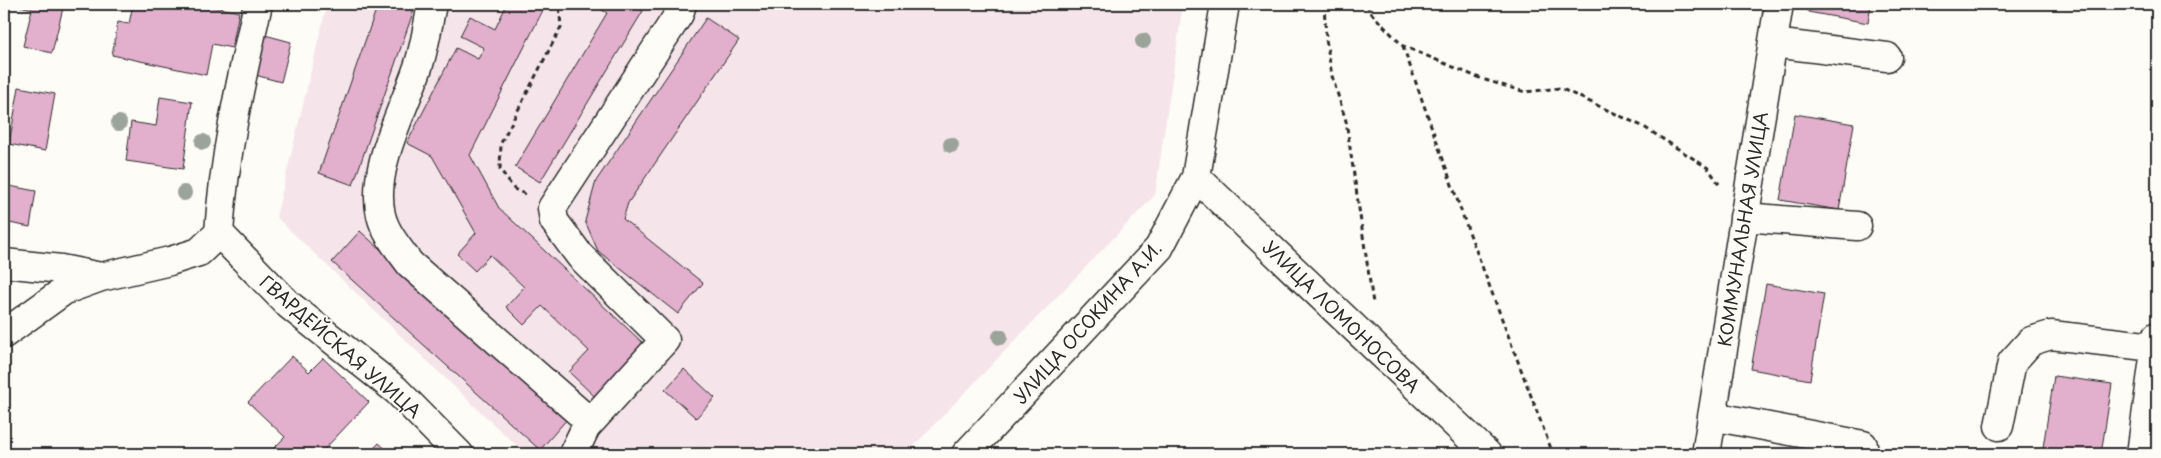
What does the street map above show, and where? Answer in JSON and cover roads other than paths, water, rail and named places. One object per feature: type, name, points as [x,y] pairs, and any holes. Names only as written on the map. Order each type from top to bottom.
[{"type":"street","points":[[4,334],[65,290],[101,277],[170,261],[199,252],[219,233],[222,192],[232,120],[258,4]]},
{"type":"street","points":[[432,4],[420,62],[387,151],[380,186],[381,215],[392,239],[410,264],[590,422]]},
{"type":"street","points":[[573,454],[590,422],[665,340],[580,256],[554,222],[552,208],[679,14],[682,4]]},
{"type":"street","name":"УЛИЦА ОСОКИНА А.И.","points":[[966,454],[1159,248],[1196,177],[1225,4]]},
{"type":"street","name":"КОММУНАЛЬНАЯ УЛИЦА","points":[[1706,454],[1779,4]]},
{"type":"street","points":[[1773,43],[1888,57]]},
{"type":"street","name":"УЛИЦА ЛОМОНОСОВА","points":[[1196,177],[1487,454]]},
{"type":"street","points":[[1744,217],[1857,226]]},
{"type":"street","name":"ГВАРДЕЙСКАЯ УЛИЦА","points":[[219,233],[289,305],[396,390],[460,454]]},
{"type":"street","points":[[4,262],[62,269],[101,277]]},
{"type":"street","points":[[1999,426],[2012,362],[2032,341],[2051,335],[2156,341],[2140,454]]},
{"type":"street","points":[[1712,416],[1863,444]]}]
